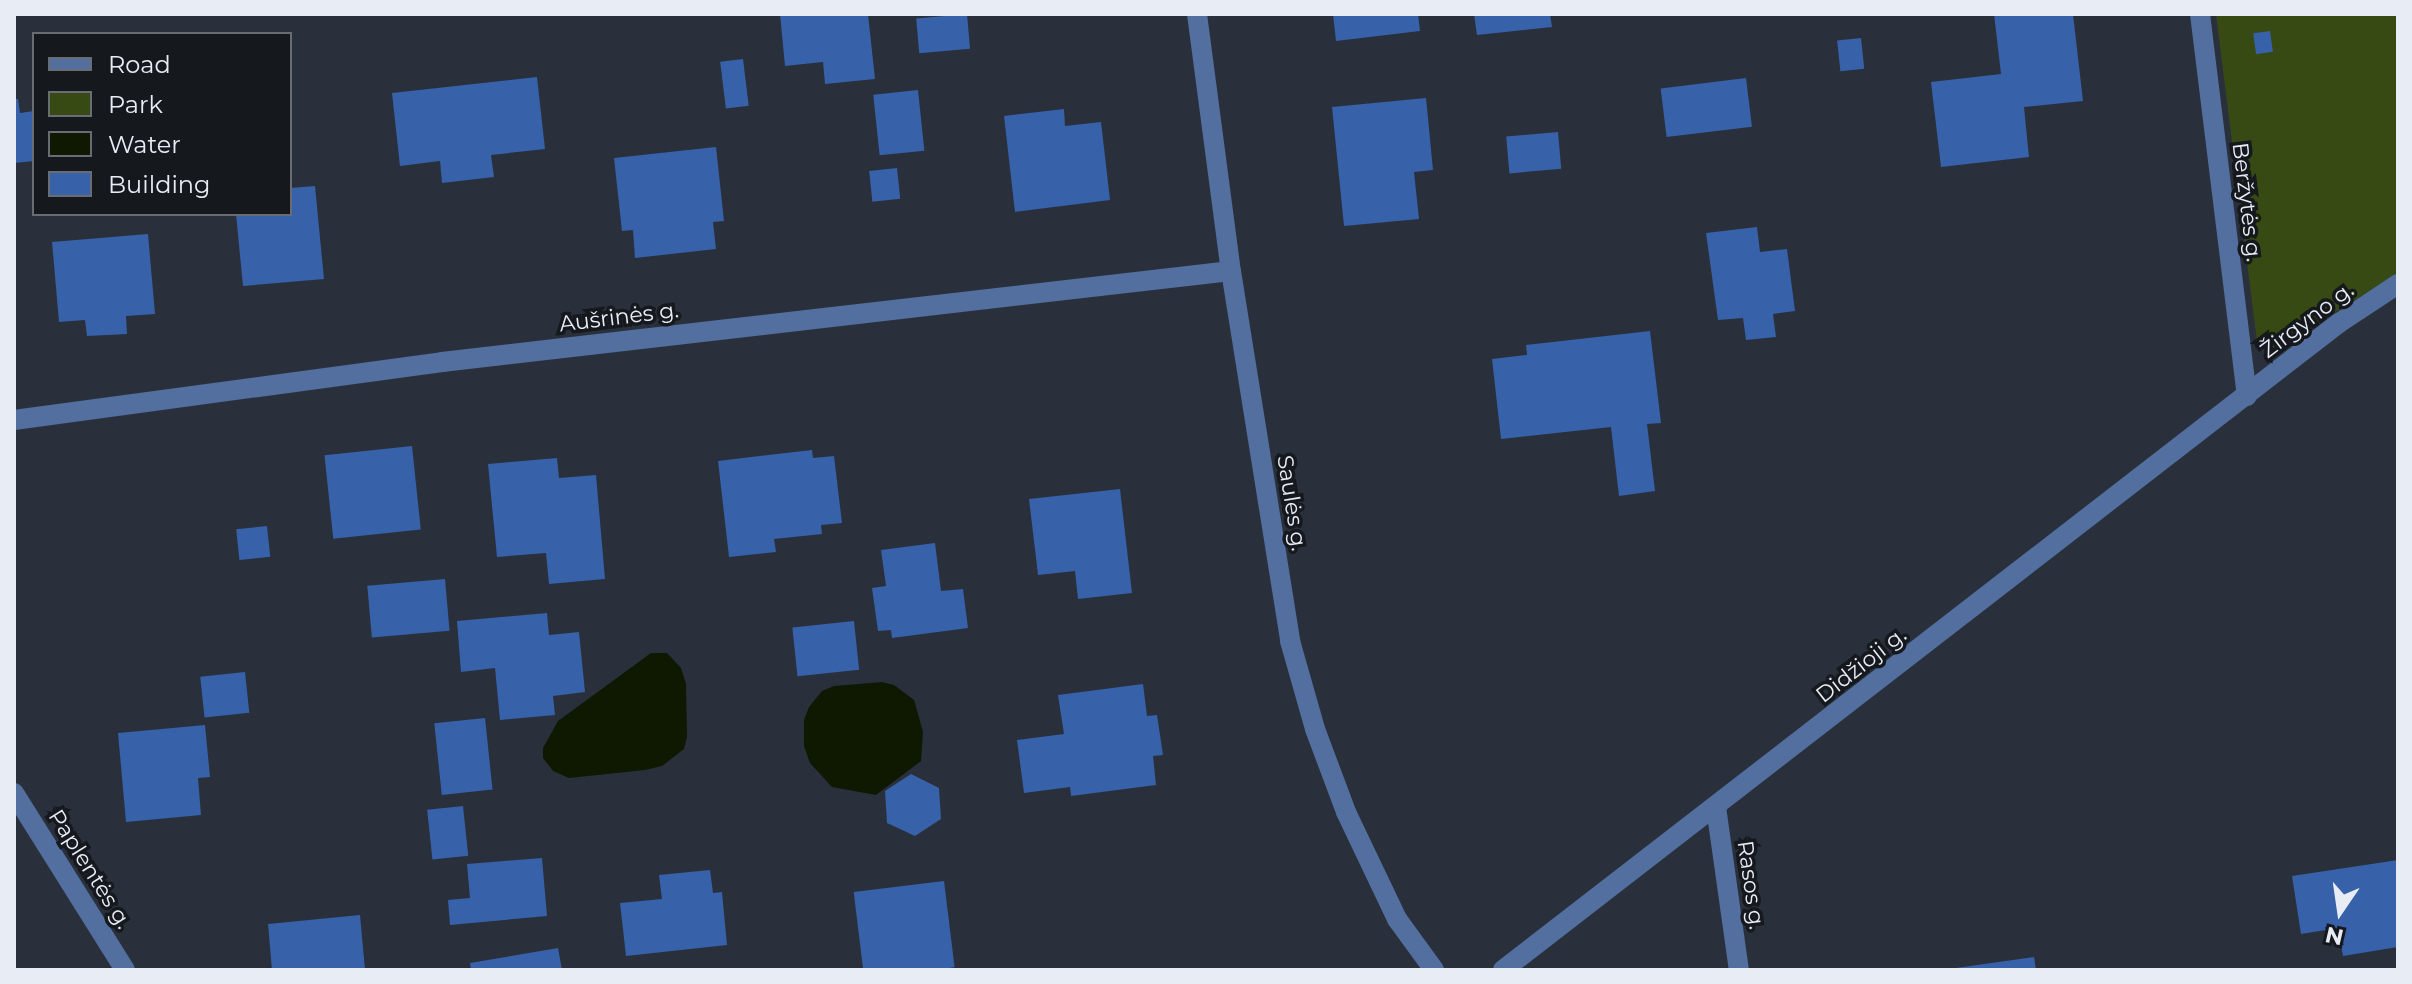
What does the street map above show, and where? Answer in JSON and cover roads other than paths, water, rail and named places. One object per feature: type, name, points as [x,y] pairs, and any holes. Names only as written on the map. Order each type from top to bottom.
[{"type":"street","name":"Saulės g.","points":[[1197,14],[1231,271],[1290,641],[1315,729],[1346,812],[1397,919],[1434,970]]},
{"type":"street","name":"Beržytės g.","points":[[2200,14],[2247,396]]},
{"type":"street","name":"Aušrinės g.","points":[[14,420],[442,362],[1231,271]]},
{"type":"street","name":"Žirgyno g.","points":[[2247,396],[2339,323],[2398,284]]},
{"type":"street","name":"Didžioji g.","points":[[1503,970],[2247,396]]},
{"type":"street","name":"Paplentės g.","points":[[14,793],[125,970]]},
{"type":"street","name":"Rasos g.","points":[[1716,807],[1739,970]]},
{"type":"water","points":[[651,653],[667,653],[681,668],[686,684],[687,737],[684,749],[662,766],[645,770],[569,778],[553,771],[543,758],[543,748],[558,721]]},
{"type":"water","points":[[882,682],[894,685],[914,700],[923,732],[921,761],[876,795],[832,787],[810,763],[804,746],[804,720],[809,707],[822,691],[834,686]]}]
